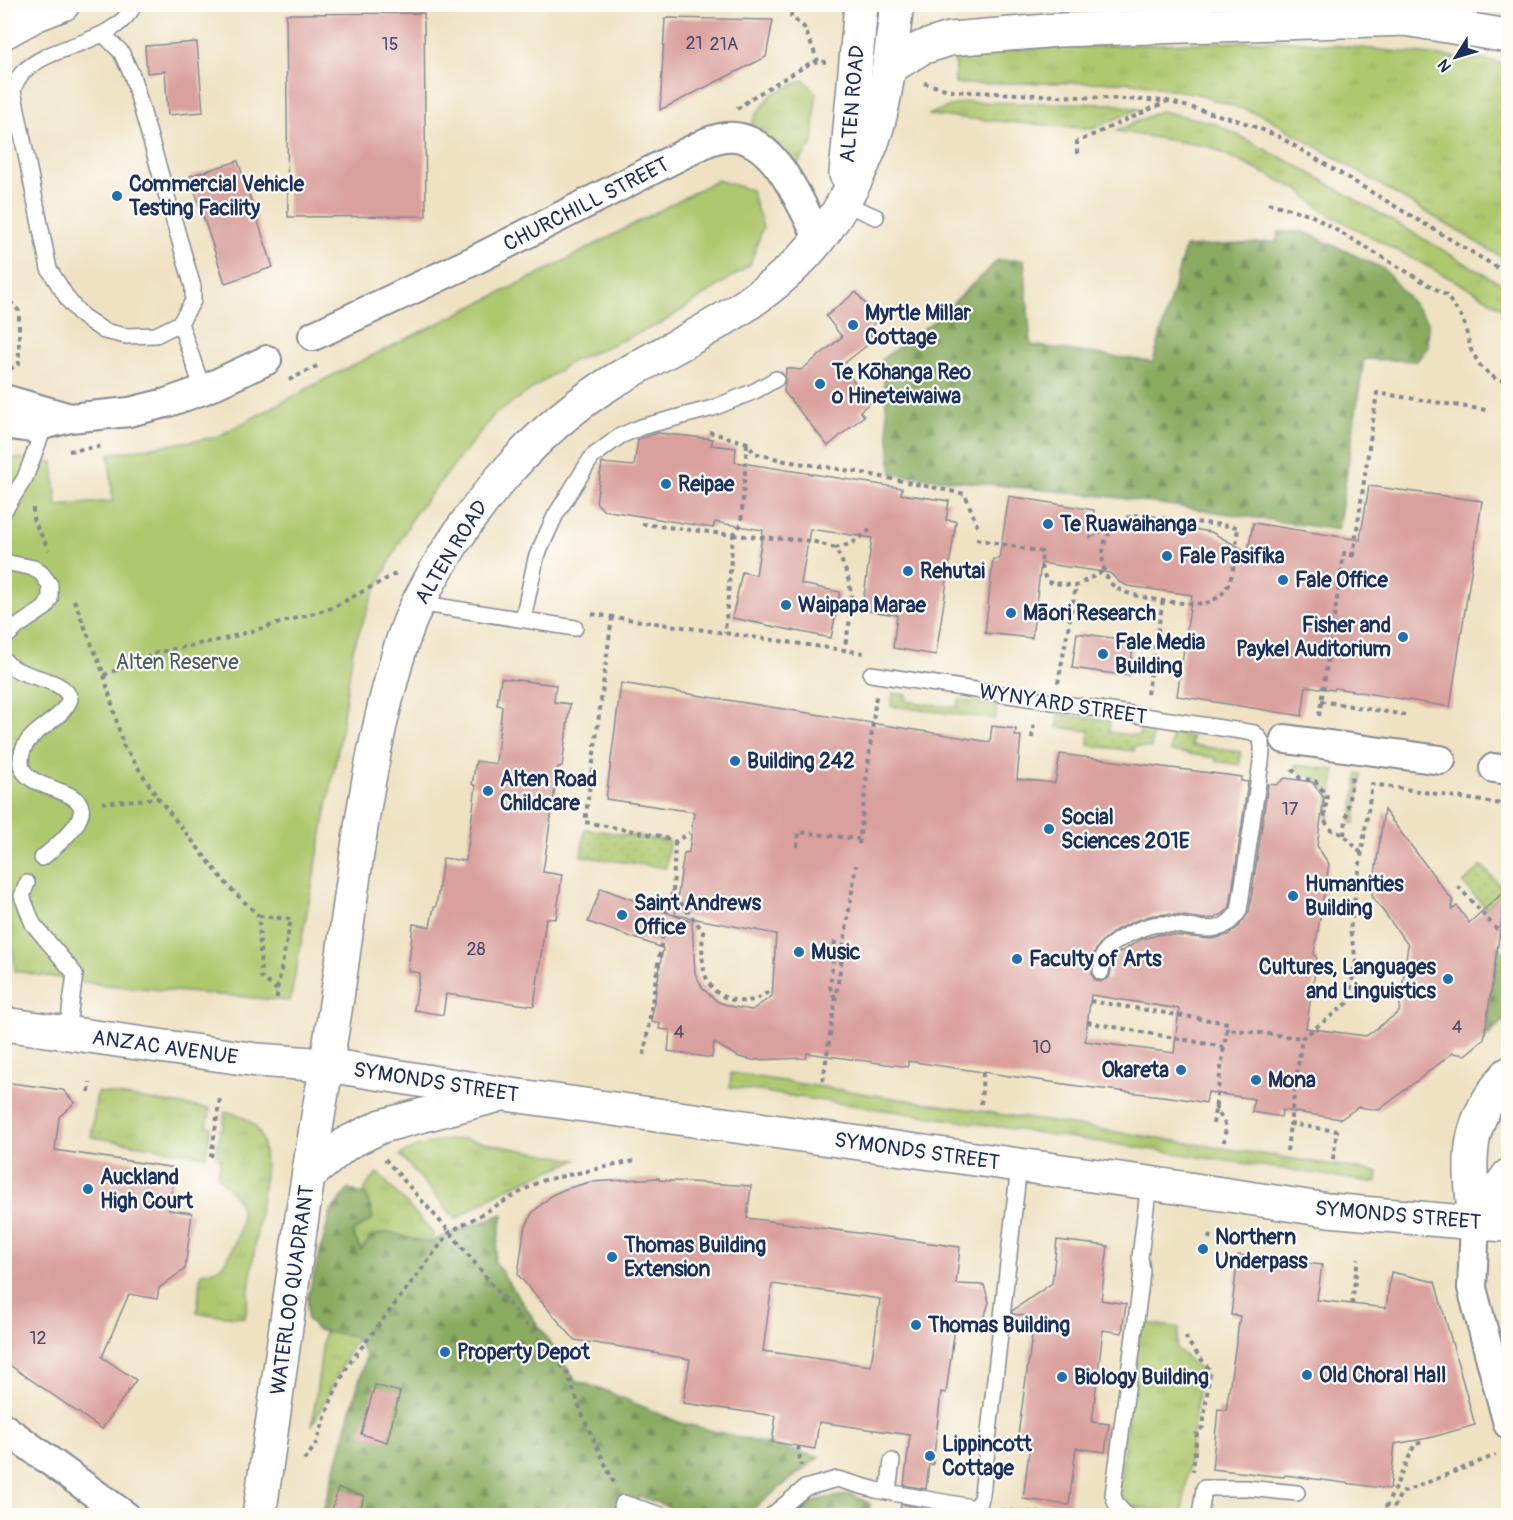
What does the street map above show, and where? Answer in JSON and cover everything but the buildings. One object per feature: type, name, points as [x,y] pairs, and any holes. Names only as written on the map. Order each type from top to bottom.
[{"type":"main road","points":[[4,32],[35,15],[63,4]]},
{"type":"main road","name":"ALTEN ROAD","points":[[843,203],[861,4]]},
{"type":"main road","name":"ALTEN ROAD","points":[[327,1065],[365,796],[398,652],[418,603],[458,535],[489,493],[552,428],[580,404],[611,383],[714,327],[744,308],[794,266],[819,239],[843,203],[902,74],[897,4]]},
{"type":"main road","points":[[1276,4],[1407,19],[1509,36]]},
{"type":"main road","points":[[902,74],[921,48],[950,39],[1059,30],[1407,19]]},
{"type":"main road","name":"ANZAC AVENUE","points":[[4,1024],[257,1060],[327,1065]]},
{"type":"main road","name":"SYMONDS STREET","points":[[327,1065],[506,1094],[1328,1210],[1509,1224]]},
{"type":"main road","name":"WATERLOO QUADRANT","points":[[258,1514],[327,1065]]},
{"type":"main road","points":[[1475,1223],[1469,1166],[1473,1137],[1481,1113],[1493,1091],[1509,1074]]},
{"type":"main road","points":[[309,1174],[347,1143],[382,1126],[506,1094]]},
{"type":"main road","points":[[1475,1223],[1509,1176]]},
{"type":"street","name":"CHURCHILL STREET","points":[[313,336],[471,262],[707,142],[727,137],[743,138],[761,148],[777,162],[819,239]]},
{"type":"street","points":[[4,424],[31,428],[129,412],[166,403],[203,390],[267,360]]},
{"type":"street","points":[[4,399],[58,422]]},
{"type":"street","points":[[1286,751],[1315,744],[1441,760]]},
{"type":"street","points":[[1475,1223],[1472,1288],[1509,1424]]},
{"type":"street","points":[[4,1428],[126,1515]]},
{"type":"lane","points":[[104,35],[121,52],[132,75],[193,287],[194,301],[180,323],[156,335],[126,336],[104,331],[82,316],[69,301],[49,269],[13,90],[21,74],[46,55],[104,35],[130,14],[135,4]]},
{"type":"lane","points":[[843,203],[876,217]]},
{"type":"lane","points":[[180,323],[203,390]]},
{"type":"lane","points":[[522,619],[536,558],[555,516],[592,457],[620,436],[641,427],[713,408],[755,391],[776,378]]},
{"type":"lane","points":[[4,511],[58,422]]},
{"type":"lane","points":[[4,562],[34,568],[50,585],[50,599],[45,608],[18,626],[4,639]]},
{"type":"lane","points":[[418,603],[575,628]]},
{"type":"lane","points":[[4,660],[16,670],[56,685],[69,694],[70,699],[67,707],[25,743],[20,760],[26,776],[49,788],[75,796],[81,804],[81,816],[75,827],[42,858]]},
{"type":"lane","name":"WYNYARD STREET","points":[[875,675],[1254,733],[1260,737],[1263,745],[1239,911],[1220,928],[1161,924],[1140,929],[1116,941],[1108,948],[1104,955],[1101,972]]},
{"type":"lane","points":[[27,883],[22,896],[33,924],[75,974],[67,1034]]},
{"type":"lane","points":[[771,1515],[805,1488],[837,1479],[976,1512],[982,1494],[1019,1166]]},
{"type":"lane","points":[[1127,1515],[1116,1504],[1113,1495],[1140,1290],[1142,1270],[1140,1257],[1149,1183]]},
{"type":"lane","points":[[888,1492],[892,1461]]},
{"type":"lane","points":[[1200,1515],[1204,1488],[1245,1488],[1297,1493]]},
{"type":"lane","points":[[622,1510],[664,1515]]},
{"type":"path","points":[[792,4],[791,17],[804,27],[818,61]]},
{"type":"path","points":[[735,111],[753,97],[818,61],[830,62]]},
{"type":"path","points":[[902,74],[952,91],[1167,101],[1240,121],[1278,136],[1509,274]]},
{"type":"path","points":[[1077,154],[1077,142],[1167,101]]},
{"type":"path","points":[[1268,203],[1309,214],[1446,295],[1463,319],[1471,350],[1481,368],[1496,379],[1509,382]]},
{"type":"path","points":[[4,295],[19,311],[19,364],[4,372]]},
{"type":"path","points":[[1315,744],[1344,553],[1355,556],[1377,393],[1486,410]]},
{"type":"path","points":[[736,441],[747,443],[754,453],[785,461],[858,472],[964,494],[978,528]]},
{"type":"path","points":[[724,633],[733,536],[741,524],[747,443]]},
{"type":"path","points":[[1134,515],[1238,527],[1234,564],[1226,590],[1209,603],[1189,604],[1163,600],[1117,588],[1106,576],[1103,552],[1105,538],[1115,524],[1134,515]]},
{"type":"path","points":[[642,524],[733,536],[812,541],[835,548],[851,544],[870,530]]},
{"type":"path","points":[[976,539],[1042,552],[1041,567],[1047,582],[1077,586],[1105,570]]},
{"type":"path","points":[[835,548],[844,564],[852,594],[844,650]]},
{"type":"path","points":[[277,1002],[277,990],[291,919],[259,916],[229,886],[158,798],[123,745],[104,675],[159,652],[224,639],[332,608],[403,570]]},
{"type":"path","points":[[1055,702],[1077,586]]},
{"type":"path","points":[[1146,694],[1163,600]]},
{"type":"path","points":[[675,842],[660,836],[585,822],[612,617],[874,655]]},
{"type":"path","points":[[797,847],[799,832],[859,841],[875,675]]},
{"type":"path","points":[[1322,702],[1405,715]]},
{"type":"path","points":[[1032,738],[1034,724]]},
{"type":"path","points":[[1286,751],[1300,778],[1315,781],[1327,796],[1324,802],[1324,820],[1330,829],[1344,835],[1362,854]]},
{"type":"path","points":[[1344,835],[1352,772]]},
{"type":"path","points":[[1227,1029],[1302,1038],[1348,1003],[1356,960],[1350,930],[1372,784],[1508,803],[1506,830],[1509,832]]},
{"type":"path","points":[[81,804],[158,798]]},
{"type":"path","points":[[675,842],[689,833]]},
{"type":"path","points":[[644,1055],[666,913],[673,893],[675,842]]},
{"type":"path","points":[[823,1081],[837,1002],[856,865]]},
{"type":"path","points":[[1458,886],[1509,942]]},
{"type":"path","points":[[673,893],[703,931],[702,959],[708,982],[716,993],[730,1000],[749,1002],[769,992]]},
{"type":"path","points":[[259,916],[261,977],[277,990]]},
{"type":"path","points":[[835,941],[830,987],[837,1002]]},
{"type":"path","points":[[1090,1001],[1228,1023],[1213,1124]]},
{"type":"path","points":[[1087,1022],[1224,1047]]},
{"type":"path","points":[[1287,1151],[1302,1038]]},
{"type":"path","points":[[981,1104],[983,1072]]},
{"type":"path","points":[[89,1092],[90,1082]]},
{"type":"path","points":[[211,1156],[220,1098]]},
{"type":"path","points":[[1215,1105],[1226,1126],[1224,1142]]},
{"type":"path","points":[[1290,1124],[1337,1131],[1333,1159]]},
{"type":"path","points":[[385,1159],[450,1232],[567,1372],[622,1510],[487,1515]]},
{"type":"path","points":[[304,1460],[315,1446],[331,1401],[348,1365],[450,1232],[540,1181],[634,1161]]},
{"type":"path","points":[[1352,1304],[1358,1258]]},
{"type":"path","points":[[1186,1336],[1187,1341],[1210,1370],[1203,1427],[1197,1432],[1192,1470],[1204,1488]]},
{"type":"path","points":[[1382,1515],[1415,1444],[1425,1442]]},
{"type":"path","points":[[1390,1515],[1401,1493],[1496,1455]]},
{"type":"path","points":[[976,1512],[1078,1515]]},
{"type":"green space","points":[[1282,40],[1491,61],[1508,65],[1508,261],[1265,116],[1193,93],[1129,82],[955,84],[955,53],[984,50]]},
{"type":"green space","points":[[804,80],[816,93],[813,143],[794,169],[747,133],[756,115],[772,94]]},
{"type":"green space","points":[[966,102],[1112,104],[1139,109],[1092,129],[928,115]]},
{"type":"green space","points":[[1160,111],[1214,123],[1303,169],[1508,288],[1508,312],[1478,293],[1324,212],[1299,190],[1210,147],[1116,131]]},
{"type":"green space","name":"Alten Reserve","points":[[717,180],[751,190],[763,227],[750,265],[662,323],[571,362],[493,416],[413,516],[372,597],[353,649],[339,744],[290,1001],[104,985],[15,971],[4,853],[4,457],[53,462],[57,506],[113,501],[109,454],[217,437],[335,374],[549,269]]},
{"type":"green space","points":[[1279,232],[1305,232],[1384,269],[1428,322],[1428,346],[1417,361],[1364,359],[1338,530],[1113,497],[892,474],[882,359],[934,321],[998,260],[1024,260],[1031,345],[1153,362],[1185,247],[1276,242]]},
{"type":"green space","points":[[893,693],[907,695],[906,701],[957,708],[959,700],[997,705],[995,719],[891,706]]},
{"type":"green space","points":[[1059,714],[1110,721],[1109,732],[1139,736],[1140,729],[1153,731],[1151,748],[1134,746],[1134,751],[1088,745],[1090,731],[1057,727]]},
{"type":"green space","points":[[1172,734],[1192,737],[1191,745],[1241,752],[1240,765],[1216,761],[1216,758],[1170,751]]},
{"type":"green space","points":[[1295,765],[1335,770],[1329,818],[1327,818],[1329,793],[1316,777],[1302,775]]},
{"type":"green space","points":[[1358,773],[1362,774],[1355,823],[1351,823]]},
{"type":"green space","points":[[585,829],[669,841],[666,868],[581,856]]},
{"type":"green space","points":[[1482,866],[1505,891],[1486,908],[1463,883]]},
{"type":"green space","points":[[1498,945],[1508,957],[1508,1017],[1484,1039]]},
{"type":"green space","points":[[731,1073],[1378,1172],[1377,1183],[730,1087]]},
{"type":"green space","points":[[97,1092],[210,1109],[207,1126],[211,1127],[206,1156],[91,1137]]},
{"type":"green space","points":[[225,1111],[248,1120],[255,1126],[264,1151],[265,1174],[245,1318],[197,1313],[201,1273],[210,1272],[221,1266],[232,1250],[241,1222],[238,1202],[217,1176],[221,1158],[216,1157]]},
{"type":"green space","points":[[464,1139],[577,1160],[507,1188],[456,1219],[400,1155],[431,1143]]},
{"type":"green space","points":[[378,1173],[434,1234],[352,1346],[312,1426],[328,1303],[342,1231],[368,1184]]},
{"type":"green space","points":[[349,1189],[367,1196],[373,1219],[352,1232],[361,1250],[372,1236],[388,1232],[428,1243],[503,1214],[494,1261],[576,1381],[599,1388],[681,1423],[819,1457],[745,1515],[691,1515],[639,1496],[632,1515],[322,1515],[366,1356],[354,1336],[317,1330],[307,1319],[308,1296],[331,1211]]},
{"type":"green space","points":[[1140,1322],[1179,1328],[1176,1348],[1201,1371],[1182,1515],[1130,1506],[1118,1492]]},
{"type":"green space","points":[[851,1494],[870,1504],[869,1515],[786,1515],[822,1499]]},
{"type":"place","name":"Commercial Vehicle Testing Facility","points":[[117,196]]},
{"type":"place","name":"Myrtle Millar Cottage","points":[[853,325]]},
{"type":"place","name":"Te Kōhanga Reo o Hineteiwaiwa","points":[[820,384]]},
{"type":"place","name":"Reipae","points":[[666,484]]},
{"type":"place","name":"Te Ruawaihanga","points":[[1048,524]]},
{"type":"place","name":"Fale Pasifika","points":[[1167,556]]},
{"type":"place","name":"Rehutai","points":[[908,571]]},
{"type":"place","name":"Fale Office","points":[[1283,580]]},
{"type":"place","name":"Waipapa Marae","points":[[786,605]]},
{"type":"place","name":"Māori Research","points":[[1011,613]]},
{"type":"place","name":"Fisher and Paykel Auditorium","points":[[1403,637]]},
{"type":"place","name":"Fale Media Building","points":[[1103,654]]},
{"type":"place","name":"Building 242","points":[[735,761]]},
{"type":"place","name":"Alten Road Childcare","points":[[488,791]]},
{"type":"place","name":"Social Sciences 201E","points":[[1049,829]]},
{"type":"place","name":"Humanities Building","points":[[1293,896]]},
{"type":"place","name":"Saint Andrews Office","points":[[622,915]]},
{"type":"place","name":"Music","points":[[799,952]]},
{"type":"place","name":"Faculty of Arts","points":[[1017,959]]},
{"type":"place","name":"Cultures, Languages and Linguistics","points":[[1448,979]]},
{"type":"place","name":"Okareta","points":[[1181,1070]]},
{"type":"place","name":"Mona","points":[[1256,1080]]},
{"type":"place","name":"Auckland High Court","points":[[88,1189]]},
{"type":"place","name":"Northern Underpass","points":[[1203,1249]]},
{"type":"place","name":"Thomas Building Extension","points":[[612,1257]]},
{"type":"place","name":"Thomas Building","points":[[916,1325]]},
{"type":"place","name":"Property Depot","points":[[445,1352]]},
{"type":"place","name":"Old Choral Hall","points":[[1307,1375]]},
{"type":"place","name":"Biology Building","points":[[1062,1377]]},
{"type":"place","name":"Lippincott Cottage","points":[[930,1456]]}]
